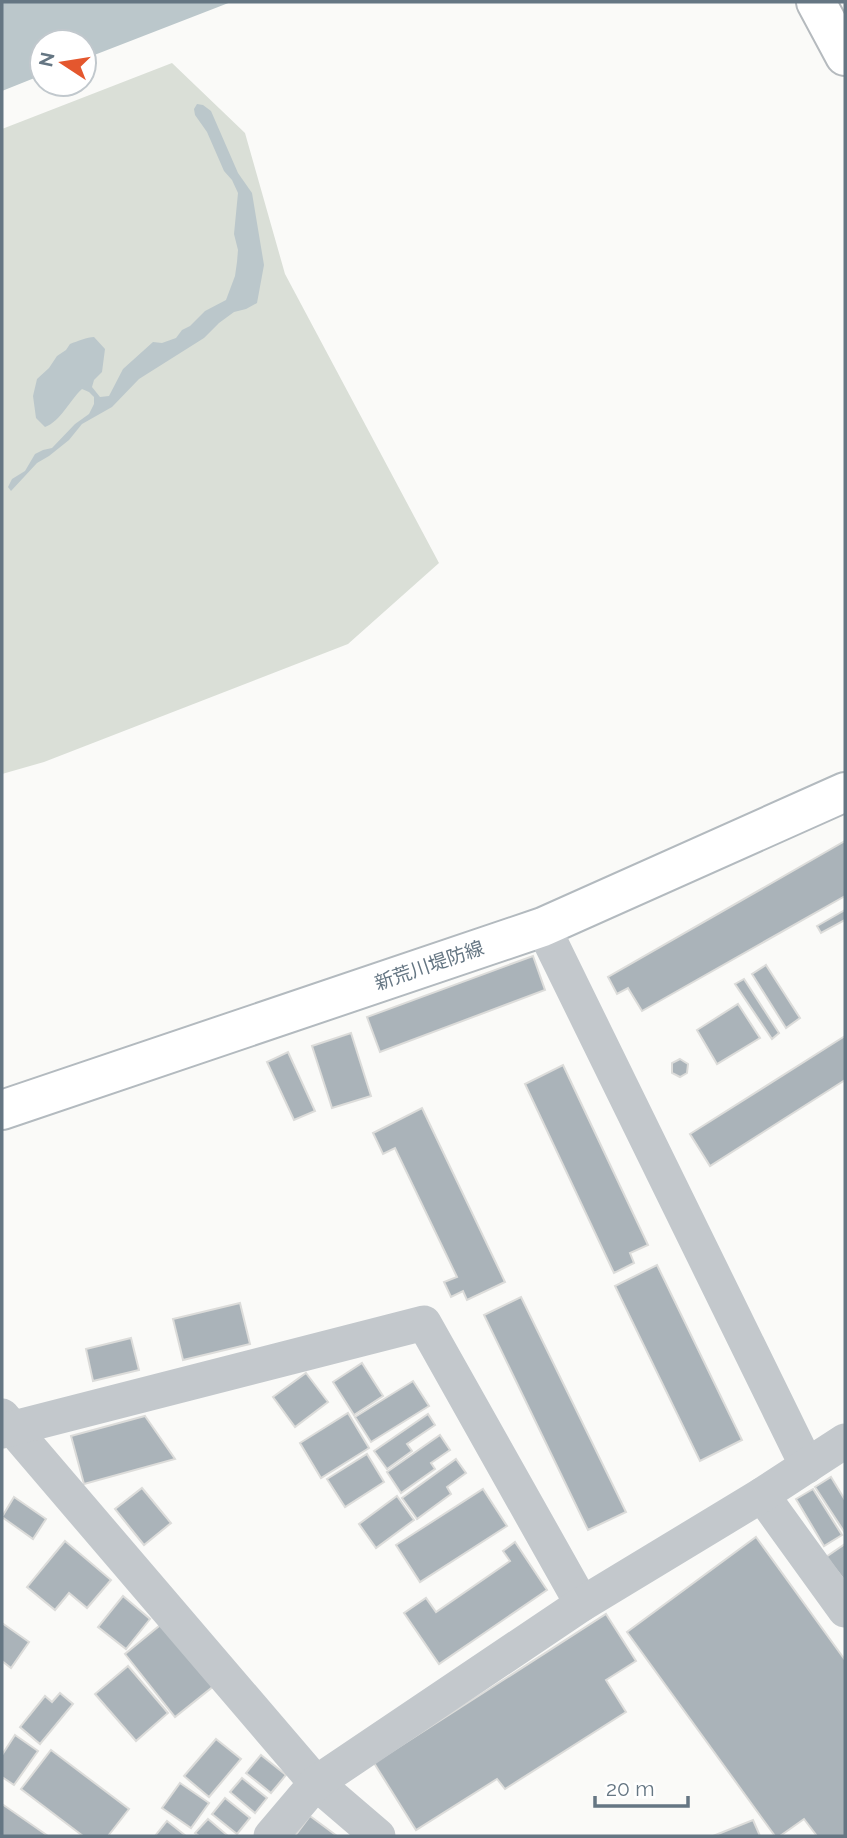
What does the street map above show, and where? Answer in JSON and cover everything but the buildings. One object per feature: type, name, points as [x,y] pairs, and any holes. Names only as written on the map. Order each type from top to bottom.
[{"type":"street","points":[[816,2],[845,56]]},
{"type":"street","name":"新荒川堤防線","points":[[2,1110],[543,927],[845,792]]},
{"type":"street","points":[[543,927],[807,1466]]},
{"type":"street","points":[[378,1836],[316,1783],[5,1425],[424,1323],[582,1604]]},
{"type":"street","points":[[271,1836],[316,1783],[582,1604],[762,1495],[845,1441]]},
{"type":"street","points":[[762,1495],[845,1610]]},
{"type":"shaded area","points":[[2,2],[231,2],[98,54],[98,28],[28,28],[28,81],[2,91]]},
{"type":"shaded area","points":[[172,63],[245,133],[285,274],[439,563],[348,644],[44,762],[2,774],[2,129],[82,98],[98,98],[98,92]]},
{"type":"shaded area","points":[[197,104],[211,111],[238,173],[252,193],[264,265],[257,303],[234,312],[204,338],[139,379],[112,407],[82,424],[69,440],[37,463],[11,491],[8,487],[12,479],[25,471],[35,454],[52,448],[75,424],[89,414],[94,404],[94,397],[82,389],[51,424],[45,427],[36,418],[33,396],[37,379],[70,344],[94,337],[105,349],[102,372],[94,380],[92,387],[100,397],[109,396],[123,369],[153,342],[162,343],[176,338],[205,311],[226,300],[237,262],[238,250],[234,234],[238,193],[224,171],[207,132],[195,115]]}]
